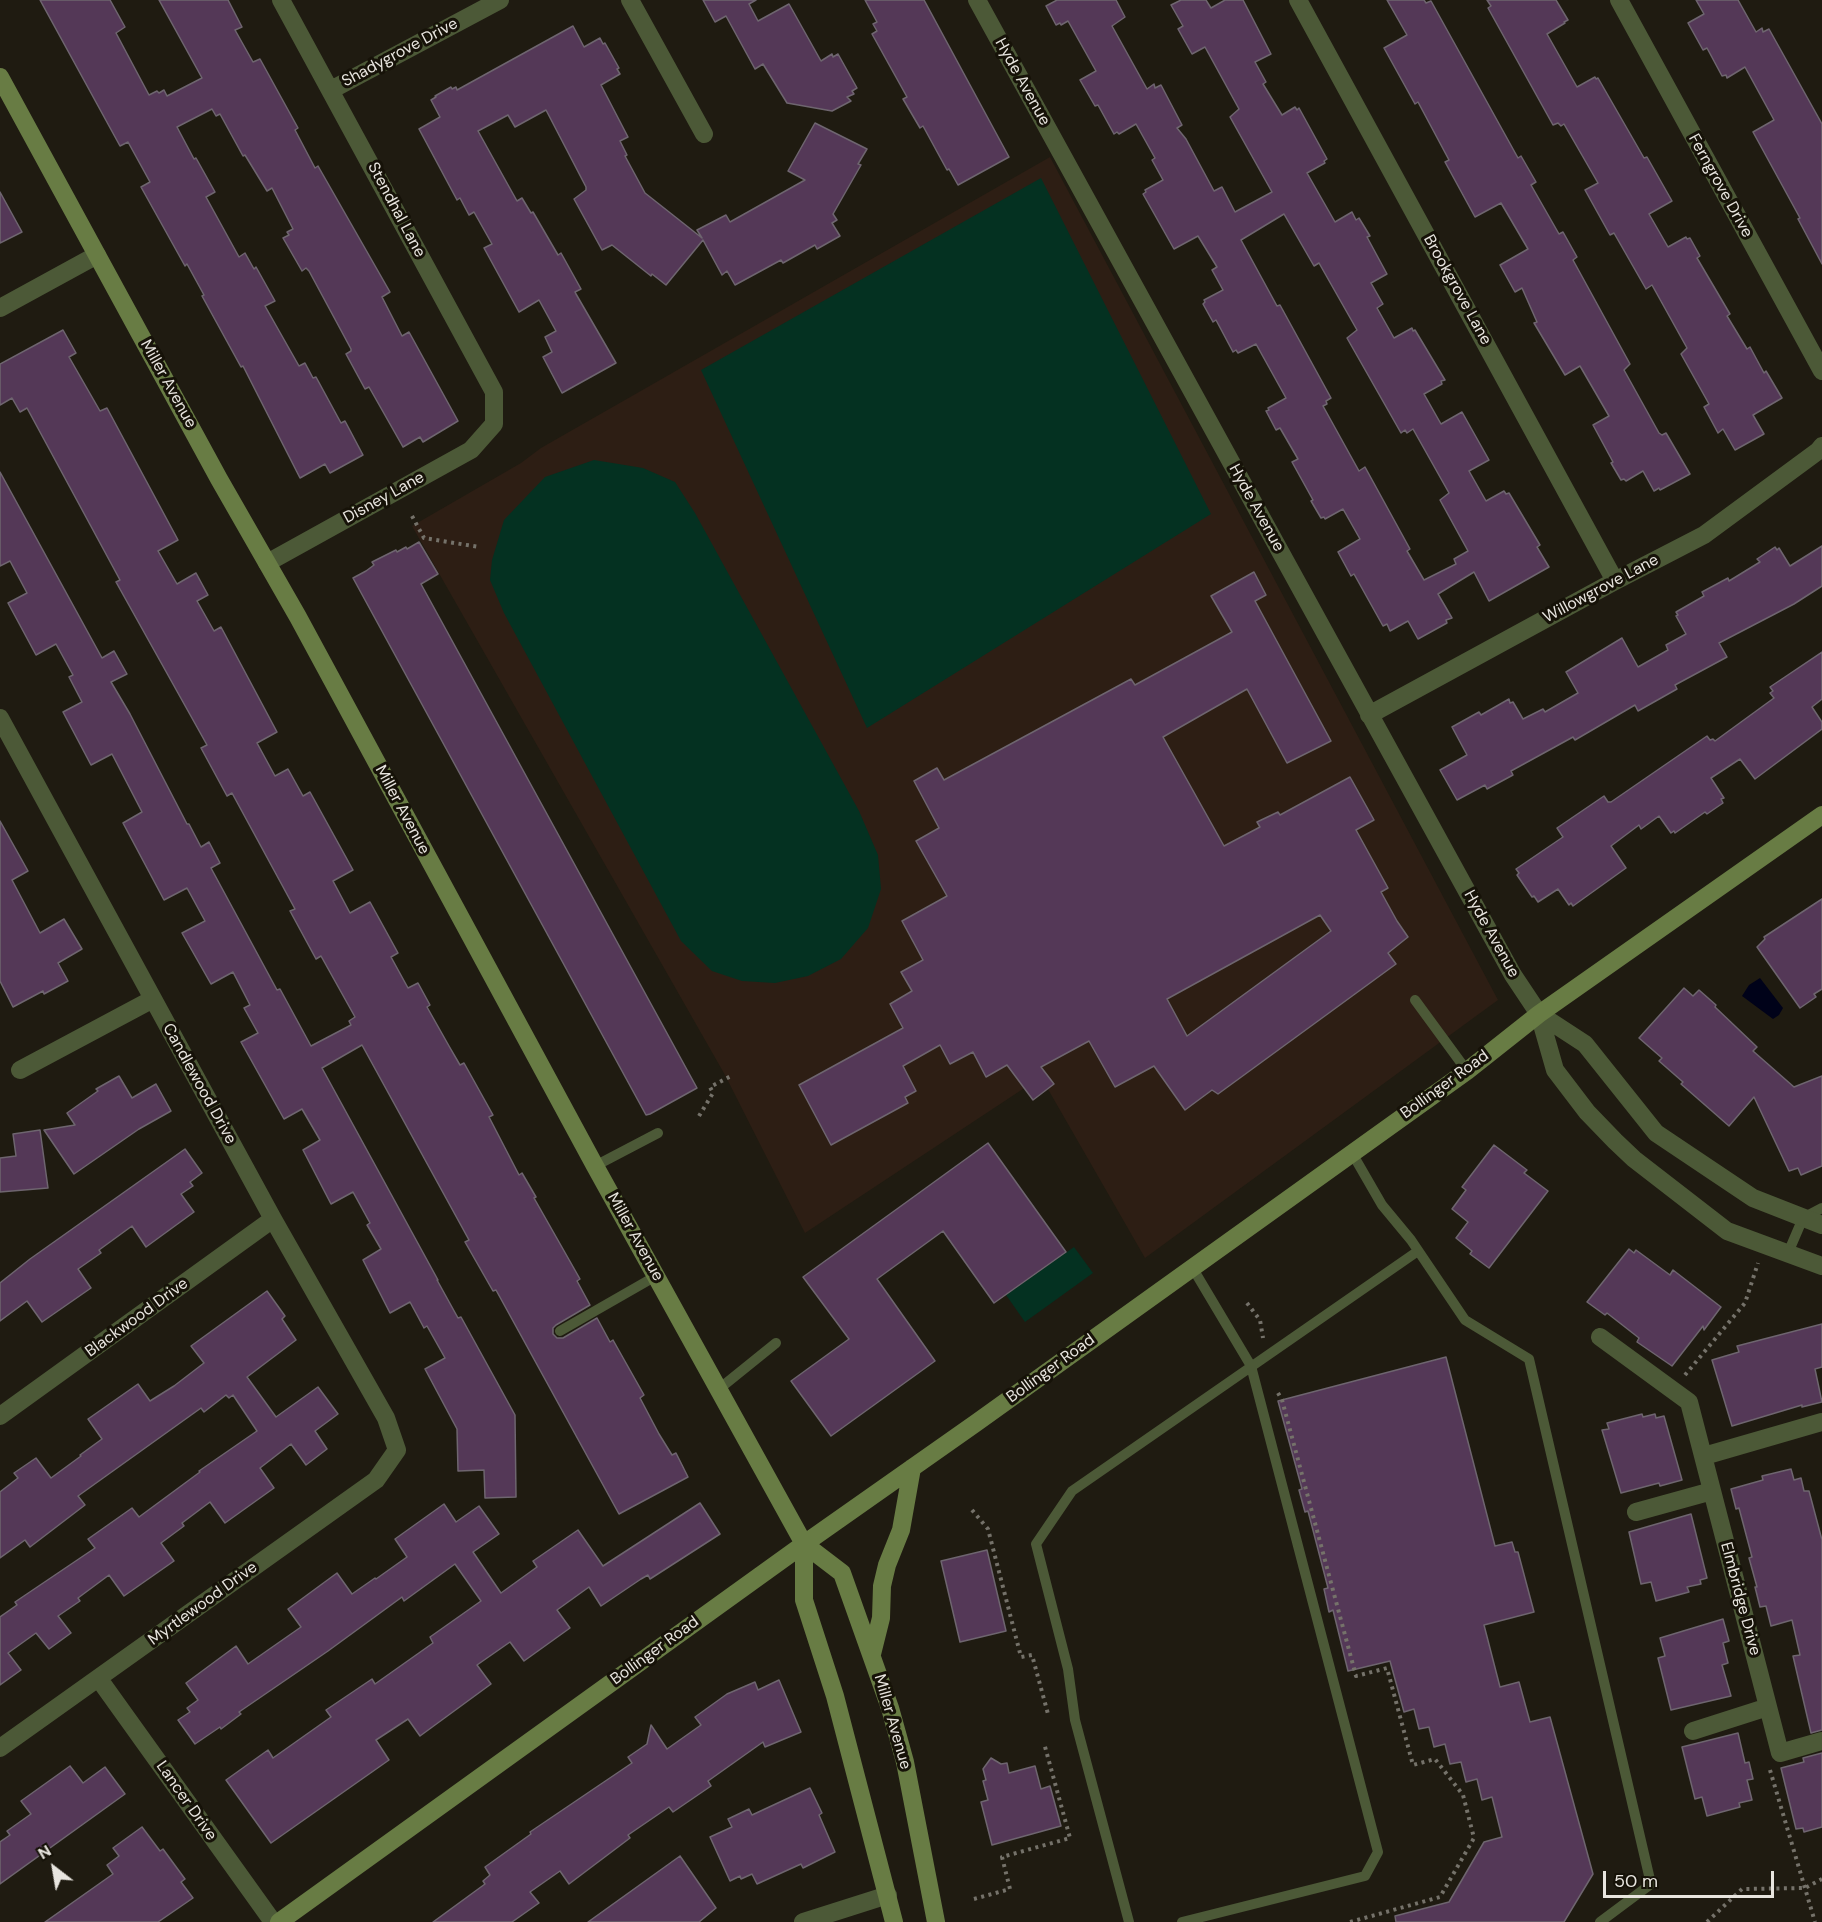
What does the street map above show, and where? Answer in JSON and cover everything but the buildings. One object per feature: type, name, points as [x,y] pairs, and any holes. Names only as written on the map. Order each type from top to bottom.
[{"type":"main road","name":"Miller Avenue","points":[[0,77],[595,1167],[804,1544],[842,1573],[872,1654],[905,1762],[936,1922]]},
{"type":"main road","name":"Bollinger Road","points":[[279,1922],[1467,1071],[1539,1014],[1822,815]]},
{"type":"main road","points":[[872,1654],[881,1618],[882,1586],[886,1565],[901,1530],[912,1468]]},
{"type":"main road","name":"Miller Avenue","points":[[804,1544],[804,1600],[835,1696],[894,1922]]},
{"type":"street","name":"Stendhal Lane","points":[[281,0],[332,90],[494,392],[494,424]]},
{"type":"street","name":"Shadygrove Drive","points":[[332,90],[500,0]]},
{"type":"street","points":[[630,0],[704,134]]},
{"type":"street","name":"Hyde Avenue","points":[[977,0],[1513,975],[1539,1014],[1555,1070],[1587,1112],[1634,1159],[1727,1230],[1822,1266]]},
{"type":"street","name":"Brookgrove Lane","points":[[1298,0],[1615,581]]},
{"type":"street","name":"Ferngrove Drive","points":[[1619,0],[1822,371]]},
{"type":"street","points":[[0,308],[97,255]]},
{"type":"street","name":"Disney Lane","points":[[267,563],[471,450],[494,424]]},
{"type":"street","name":"Willowgrove Lane","points":[[1369,715],[1704,535],[1822,446]]},
{"type":"street","name":"Candlewood Drive","points":[[0,718],[273,1219],[386,1418],[397,1450]]},
{"type":"street","points":[[20,1070],[153,999]]},
{"type":"street","name":"Hyde Avenue","points":[[1539,1014],[1585,1044],[1656,1133],[1753,1198],[1822,1225]]},
{"type":"street","name":"Blackwood Drive","points":[[0,1416],[273,1219]]},
{"type":"street","name":"Elmbridge Drive","points":[[1600,1336],[1689,1402],[1780,1753]]},
{"type":"street","points":[[1704,1456],[1822,1422]]},
{"type":"street","name":"Myrtlewood Drive","points":[[0,1748],[376,1480],[397,1450]]},
{"type":"street","points":[[1636,1512],[1712,1491]]},
{"type":"street","name":"Lancer Drive","points":[[99,1679],[273,1922]]},
{"type":"street","points":[[1693,1731],[1768,1707]]},
{"type":"street","points":[[1780,1753],[1822,1741]]},
{"type":"street","points":[[803,1922],[888,1895]]},
{"type":"lane","points":[[1414,1000],[1467,1071]]},
{"type":"lane","points":[[595,1167],[658,1133]]},
{"type":"lane","points":[[1352,1153],[1382,1205],[1418,1251],[1465,1320],[1529,1359],[1651,1884],[1600,1922]]},
{"type":"lane","points":[[1788,1253],[1803,1218],[1822,1208]]},
{"type":"lane","points":[[1129,1922],[1075,1720],[1068,1669],[1036,1544],[1072,1491],[1418,1251]]},
{"type":"lane","points":[[1182,1922],[1365,1876],[1378,1852],[1251,1366],[1192,1267]]},
{"type":"lane","points":[[560,1331],[656,1276]]},
{"type":"lane","points":[[720,1389],[776,1342]]},
{"type":"path","points":[[412,516],[424,538],[479,547]]},
{"type":"path","points":[[699,1116],[713,1093],[710,1087],[733,1075]]},
{"type":"path","points":[[1673,1390],[1745,1303],[1763,1244]]},
{"type":"path","points":[[1247,1303],[1260,1320],[1264,1339]]},
{"type":"path","points":[[1278,1393],[1282,1400],[1356,1676],[1388,1668],[1413,1765],[1435,1759],[1463,1795],[1474,1838],[1440,1897],[1350,1922]]},
{"type":"path","points":[[972,1510],[988,1529],[1021,1657],[1032,1655],[1048,1714]]},
{"type":"path","points":[[974,1899],[1010,1889],[1002,1857],[1070,1838],[1044,1743]]},
{"type":"path","points":[[1780,1753],[1769,1767],[1815,1922]]},
{"type":"path","points":[[1707,1922],[1742,1889],[1805,1888],[1822,1879]]},
{"type":"shaded area","points":[[1050,157],[1498,1000],[1145,1258],[1041,1077],[805,1233],[725,1075],[412,526],[521,463],[541,448]]},
{"type":"green space","points":[[1041,178],[1211,514],[867,728],[701,370]]},
{"type":"green space","points":[[594,460],[643,468],[675,482],[695,513],[859,811],[878,855],[881,889],[868,928],[841,959],[808,976],[775,983],[742,981],[712,971],[681,941],[504,613],[490,580],[492,560],[504,520],[545,477]]},
{"type":"green space","points":[[1074,1247],[1093,1273],[1025,1322],[1006,1295]]},
{"type":"water","points":[[1760,978],[1783,1008],[1773,1019],[1742,996],[1749,985]]}]
